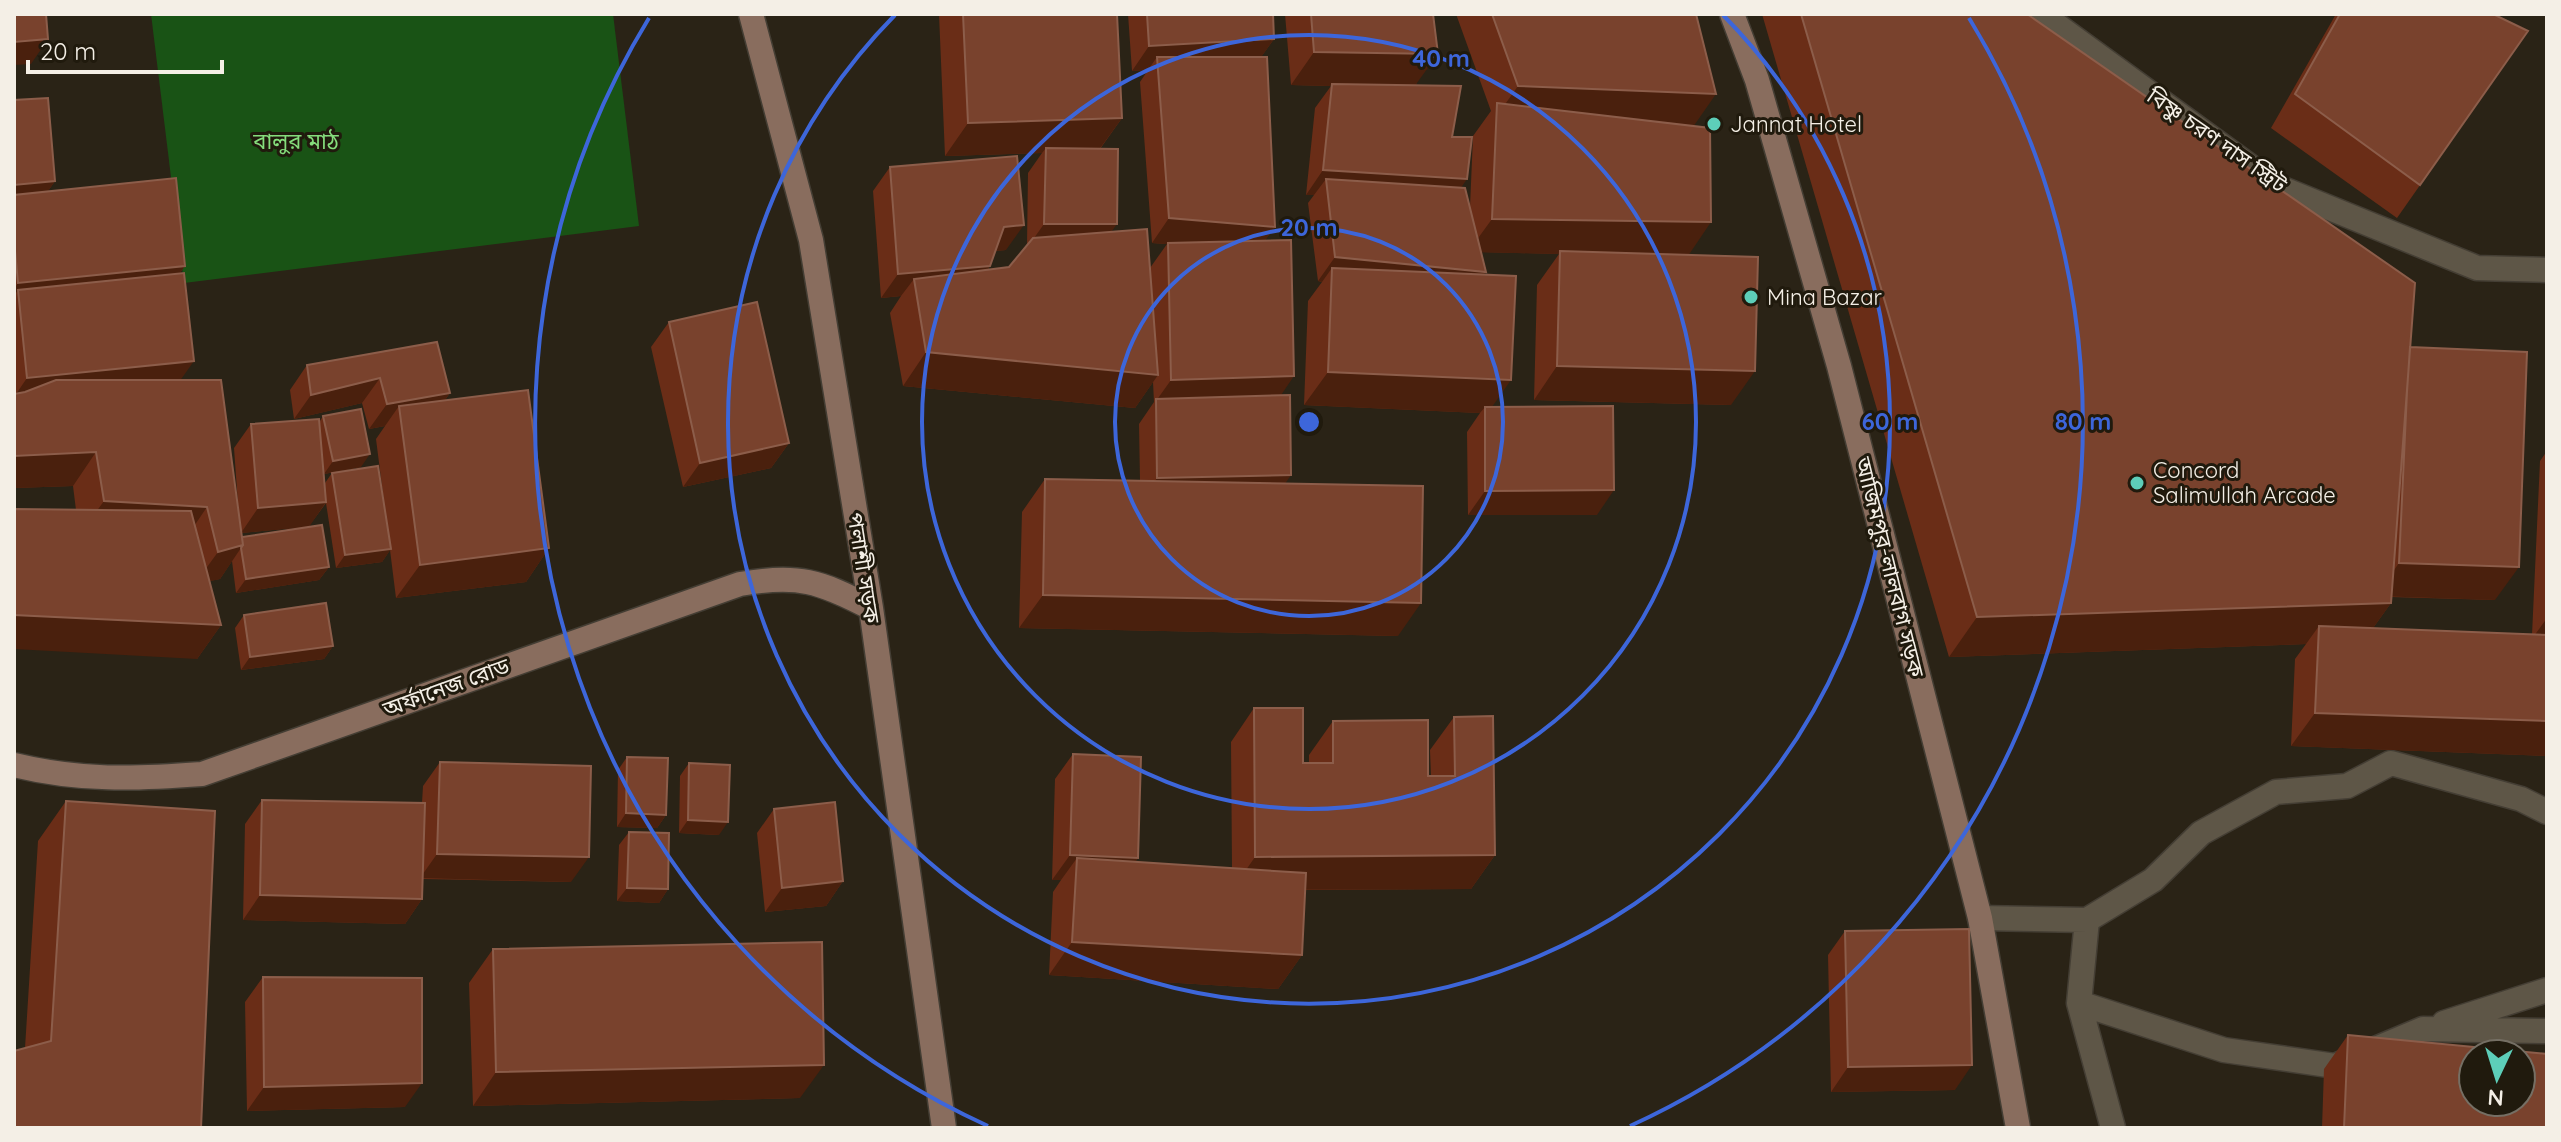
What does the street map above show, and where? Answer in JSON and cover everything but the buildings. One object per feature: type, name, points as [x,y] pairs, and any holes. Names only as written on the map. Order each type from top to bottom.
[{"type":"main road","name":"পলাশী সড়ক","points":[[751,14],[811,240],[871,608],[944,1128]]},
{"type":"main road","name":"আজিমপুর-লালবাগ সড়ক","points":[[1732,14],[1757,80],[1839,366],[1980,918],[2018,1128]]},
{"type":"main road","name":"অর্ফানেজ রোড","points":[[14,765],[75,777],[130,780],[202,774],[740,584],[772,579],[803,580],[841,592],[871,608]]},
{"type":"street","name":"বিষ্ণু চরণ দাস স্ট্রিট","points":[[2041,14],[2278,187],[2477,268],[2547,270]]},
{"type":"street","points":[[1980,918],[2087,920],[2153,880],[2201,833],[2276,792],[2347,786],[2391,763],[2521,799],[2547,812]]},
{"type":"street","points":[[2087,920],[2079,1003],[2113,1128]]},
{"type":"street","points":[[2079,1003],[2224,1050],[2335,1066],[2423,1029],[2547,990]]},
{"type":"street","points":[[2423,1029],[2547,1031]]},
{"type":"green space","name":"বালুর মাঠ","points":[[151,14],[613,14],[639,226],[184,283]]},
{"type":"place","name":"Jannat Hotel","points":[[1714,124]]},
{"type":"place","name":"Mina Bazar","points":[[1751,297]]},
{"type":"place","name":"Concord Salimullah Arcade","points":[[2137,483]]}]
